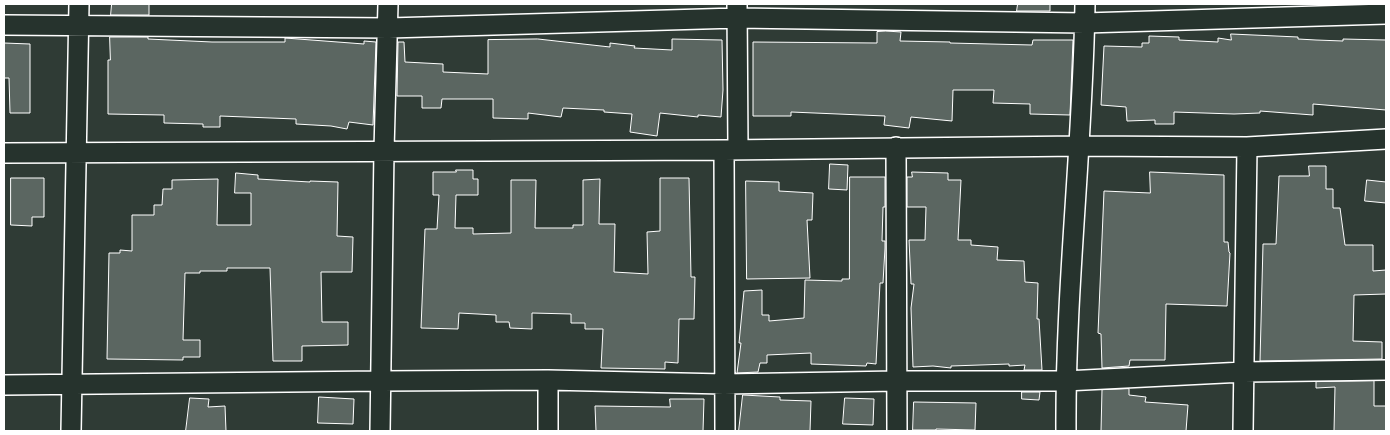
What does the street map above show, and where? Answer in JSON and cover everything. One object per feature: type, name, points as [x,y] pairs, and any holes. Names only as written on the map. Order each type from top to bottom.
[{"type":"street","points":[[71,431],[79,4]]},
{"type":"street","points":[[380,431],[388,4]]},
{"type":"street","points":[[1066,431],[1065,381],[1080,146],[1085,4]]},
{"type":"street","points":[[4,25],[388,28],[737,11],[1085,23],[1386,14]]},
{"type":"street","points":[[725,431],[724,384],[737,11]]},
{"type":"street","points":[[4,152],[731,150],[896,147],[1247,146],[1386,140]]},
{"type":"street","points":[[1243,431],[1247,146]]},
{"type":"street","points":[[896,147],[897,431]]},
{"type":"street","points":[[4,385],[548,380],[724,384],[1065,381],[1244,372],[1386,370]]},
{"type":"street","points":[[548,380],[548,431]]},
{"type":"building","points":[[112,4],[149,4],[149,15],[111,15]]},
{"type":"building","points":[[1018,4],[1050,4],[1050,11],[1017,11]]},
{"type":"building","points":[[877,32],[901,32],[900,41],[1032,45],[1033,40],[1073,40],[1070,115],[1030,114],[1030,104],[993,103],[994,90],[953,90],[952,121],[911,117],[909,128],[884,125],[885,116],[791,112],[791,116],[753,116],[753,42],[877,43]]},
{"type":"building","points":[[1231,34],[1298,37],[1298,39],[1316,40],[1386,40],[1386,110],[1313,104],[1313,115],[1260,111],[1260,113],[1234,114],[1174,112],[1174,124],[1155,124],[1155,120],[1127,121],[1126,107],[1101,105],[1104,46],[1142,47],[1142,43],[1149,43],[1149,36],[1179,37],[1179,40],[1218,42],[1218,38],[1231,40]]},
{"type":"building","points":[[110,37],[148,37],[148,39],[212,42],[285,42],[285,38],[364,44],[364,41],[376,42],[373,125],[349,122],[347,129],[296,124],[296,119],[220,116],[220,127],[203,127],[203,124],[164,123],[164,115],[108,114]]},
{"type":"building","points":[[538,39],[610,47],[610,43],[635,46],[634,48],[672,50],[672,39],[722,40],[723,90],[721,117],[698,115],[698,117],[660,113],[657,136],[630,132],[632,114],[604,112],[604,110],[563,108],[561,117],[528,113],[528,119],[493,118],[493,99],[442,99],[441,108],[422,108],[422,96],[397,96],[398,42],[404,42],[405,62],[443,64],[443,72],[488,74],[488,40]]},
{"type":"building","points":[[4,43],[30,44],[30,113],[10,113],[9,78],[4,78]]},
{"type":"building","points":[[830,164],[848,165],[847,190],[829,189]]},
{"type":"building","points":[[1309,166],[1326,166],[1326,189],[1333,189],[1333,208],[1340,208],[1345,245],[1373,245],[1373,271],[1386,270],[1386,294],[1354,295],[1353,341],[1382,342],[1382,359],[1260,361],[1263,244],[1276,244],[1279,176],[1309,176]]},
{"type":"building","points":[[456,170],[473,170],[473,179],[478,179],[478,195],[456,195],[455,228],[473,228],[473,234],[511,233],[511,180],[536,180],[535,228],[573,228],[573,225],[583,225],[583,180],[600,179],[599,224],[615,224],[614,272],[648,274],[647,232],[660,231],[660,178],[689,178],[691,277],[695,277],[694,319],[679,319],[678,363],[665,362],[665,369],[601,368],[603,329],[585,329],[585,323],[571,323],[571,314],[532,313],[532,329],[510,328],[509,322],[496,322],[496,315],[459,313],[458,329],[421,328],[425,229],[437,229],[439,195],[433,195],[433,172],[456,172]]},
{"type":"building","points":[[912,172],[948,173],[948,180],[961,180],[958,240],[971,240],[971,245],[998,247],[997,260],[1024,261],[1025,282],[1038,283],[1037,319],[1039,319],[1042,370],[1024,370],[1025,365],[1009,366],[1009,364],[951,366],[951,368],[933,366],[913,367],[911,308],[914,284],[911,284],[909,240],[925,240],[926,207],[907,207],[907,177],[912,177]]},
{"type":"building","points":[[1150,172],[1224,175],[1224,242],[1228,242],[1230,253],[1227,306],[1166,304],[1165,360],[1130,360],[1129,366],[1102,368],[1101,334],[1098,333],[1104,191],[1150,193]]},
{"type":"building","points":[[236,173],[258,175],[258,179],[338,182],[337,236],[353,237],[352,272],[321,272],[322,322],[348,322],[348,345],[302,346],[302,361],[273,361],[270,268],[227,268],[227,271],[185,273],[183,340],[200,340],[200,357],[183,357],[183,360],[107,359],[109,253],[120,253],[120,250],[132,251],[132,215],[154,215],[154,205],[162,205],[163,189],[172,189],[172,180],[218,179],[217,225],[251,225],[251,193],[235,193]]},
{"type":"building","points":[[850,177],[885,177],[882,241],[885,241],[885,248],[883,283],[880,283],[876,364],[867,363],[866,366],[811,364],[811,353],[767,355],[767,363],[760,363],[758,372],[737,373],[744,291],[762,290],[762,315],[769,315],[769,321],[804,318],[805,280],[842,281],[842,279],[849,279]]},
{"type":"building","points":[[11,178],[44,178],[44,217],[32,217],[32,226],[11,225]]},
{"type":"building","points":[[1367,180],[1386,182],[1386,203],[1365,201]]},
{"type":"building","points":[[746,181],[779,182],[779,191],[813,193],[812,220],[807,220],[810,278],[747,279]]},
{"type":"building","points":[[1374,381],[1374,406],[1386,406],[1386,431],[1334,431],[1335,387],[1316,388],[1316,382]]},
{"type":"building","points":[[1129,389],[1129,395],[1146,397],[1145,402],[1188,405],[1186,431],[1101,431],[1102,390]]},
{"type":"building","points":[[1022,392],[1040,392],[1039,400],[1022,399]]},
{"type":"building","points":[[743,395],[780,397],[780,400],[811,401],[810,431],[739,431]]},
{"type":"building","points":[[319,397],[354,399],[353,424],[318,423]]},
{"type":"building","points":[[190,398],[209,399],[208,407],[225,406],[226,431],[186,431]]},
{"type":"building","points":[[845,398],[874,399],[873,425],[843,424]]},
{"type":"building","points":[[670,399],[704,399],[703,431],[596,431],[595,406],[670,407]]},
{"type":"building","points":[[914,402],[976,403],[975,430],[913,430]]}]
